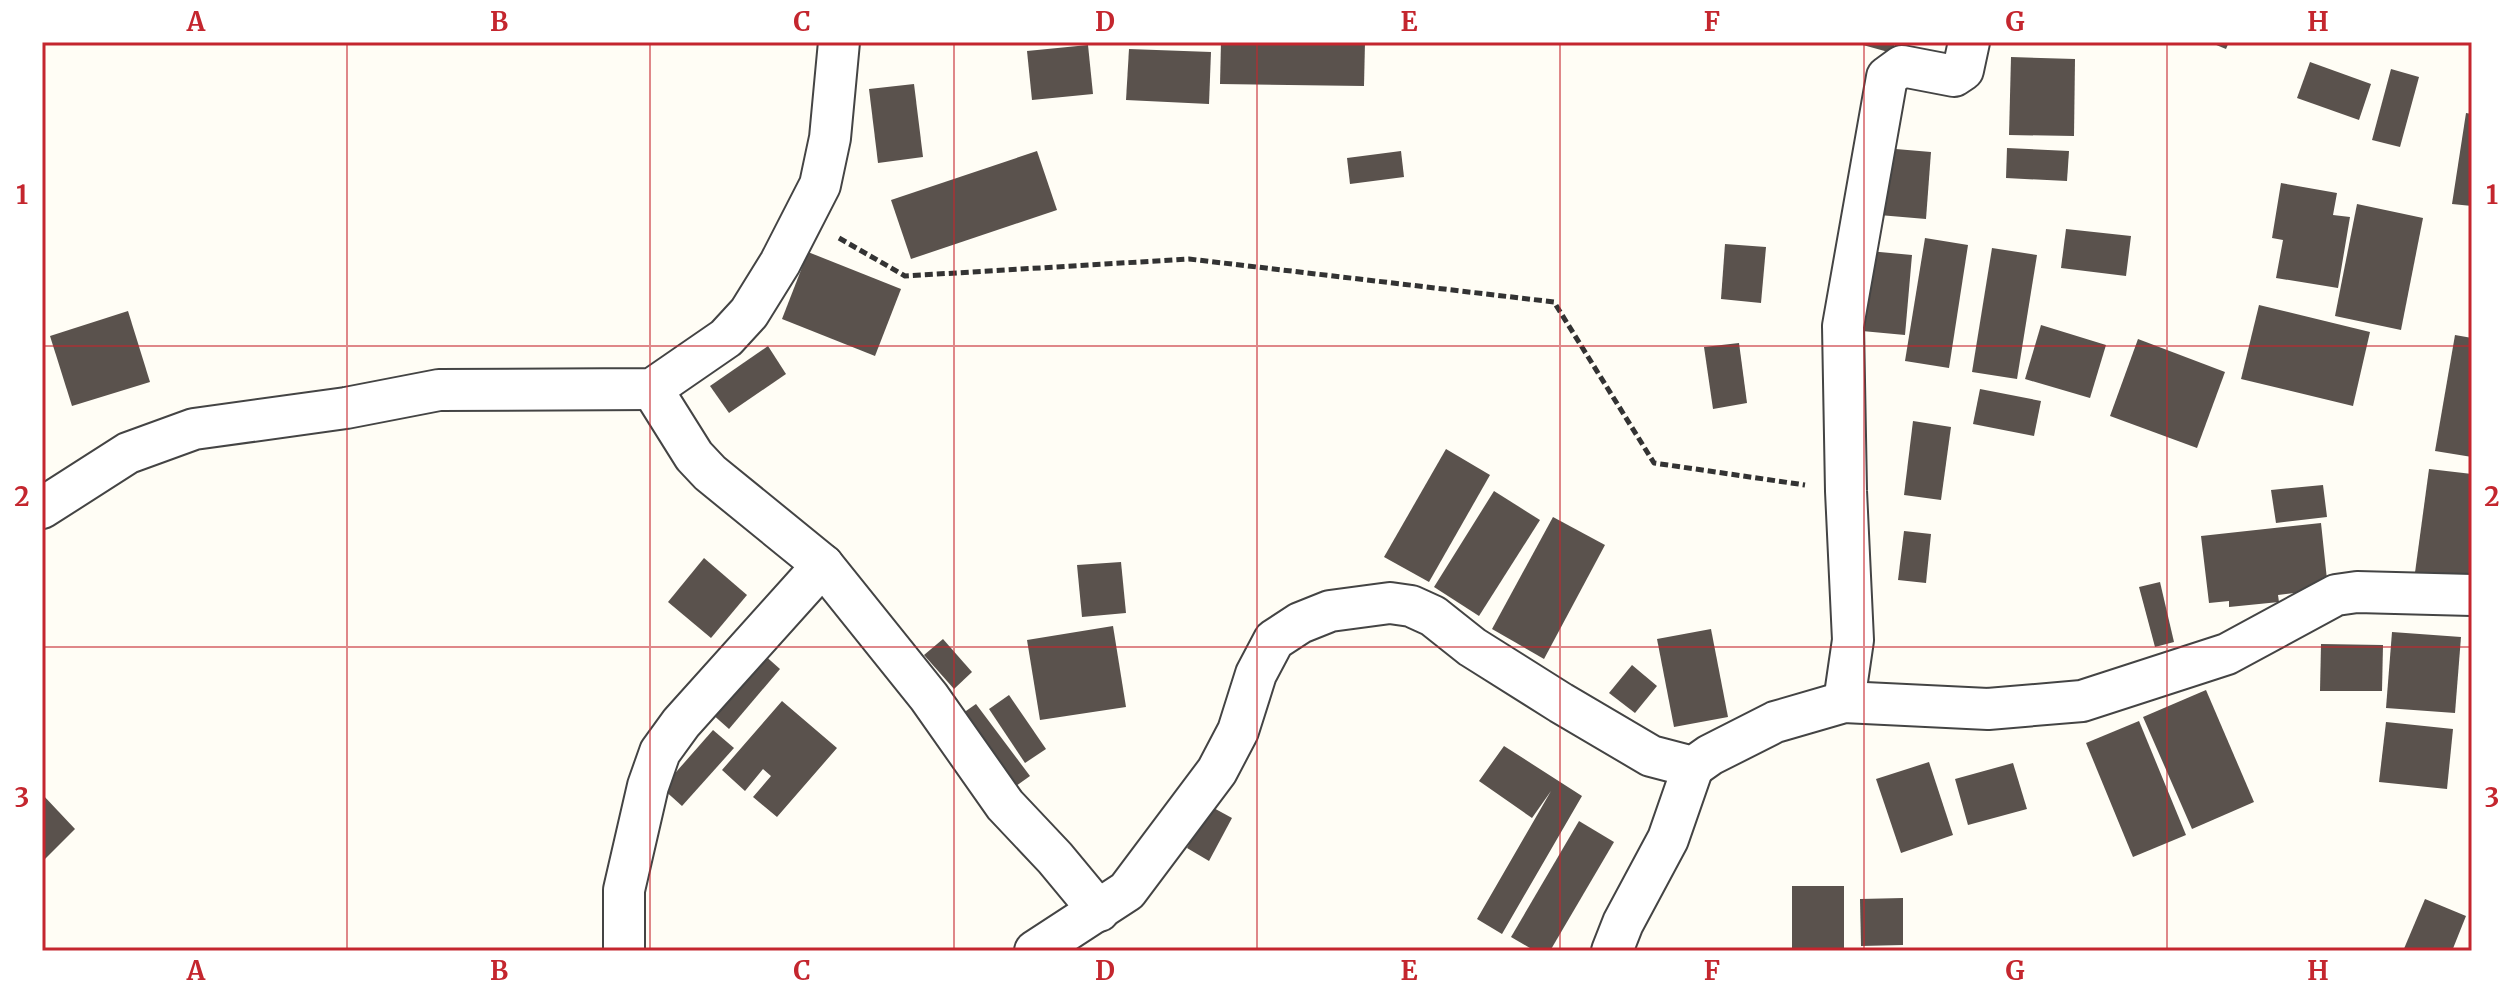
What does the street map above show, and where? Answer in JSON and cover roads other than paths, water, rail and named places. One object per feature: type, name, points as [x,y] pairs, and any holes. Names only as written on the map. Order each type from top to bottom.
[{"type":"street","points":[[42,508],[128,453],[194,429],[346,408],[439,390],[652,389],[726,338],[749,313],[780,263],[820,185],[830,138],[839,42]]},
{"type":"street","points":[[1844,702],[1853,640],[1843,326],[1887,77],[1902,66],[1954,76],[1963,70],[1969,54],[1969,42]]},
{"type":"street","points":[[652,389],[702,464],[823,565],[929,697],[1005,805],[1099,911]]},
{"type":"street","points":[[624,951],[624,890],[648,786],[660,752],[681,723],[823,565]]},
{"type":"street","points":[[1612,951],[1623,923],[1668,839],[1693,767],[1775,722],[1844,702],[1988,709],[2082,701],[2227,654],[2336,595],[2357,592],[2472,595]]},
{"type":"street","points":[[1035,951],[1127,891],[1217,771],[1238,731],[1256,674],[1274,640],[1300,623],[1330,611],[1390,603],[1411,606],[1433,616],[1472,647],[1651,756],[1693,767]]}]
